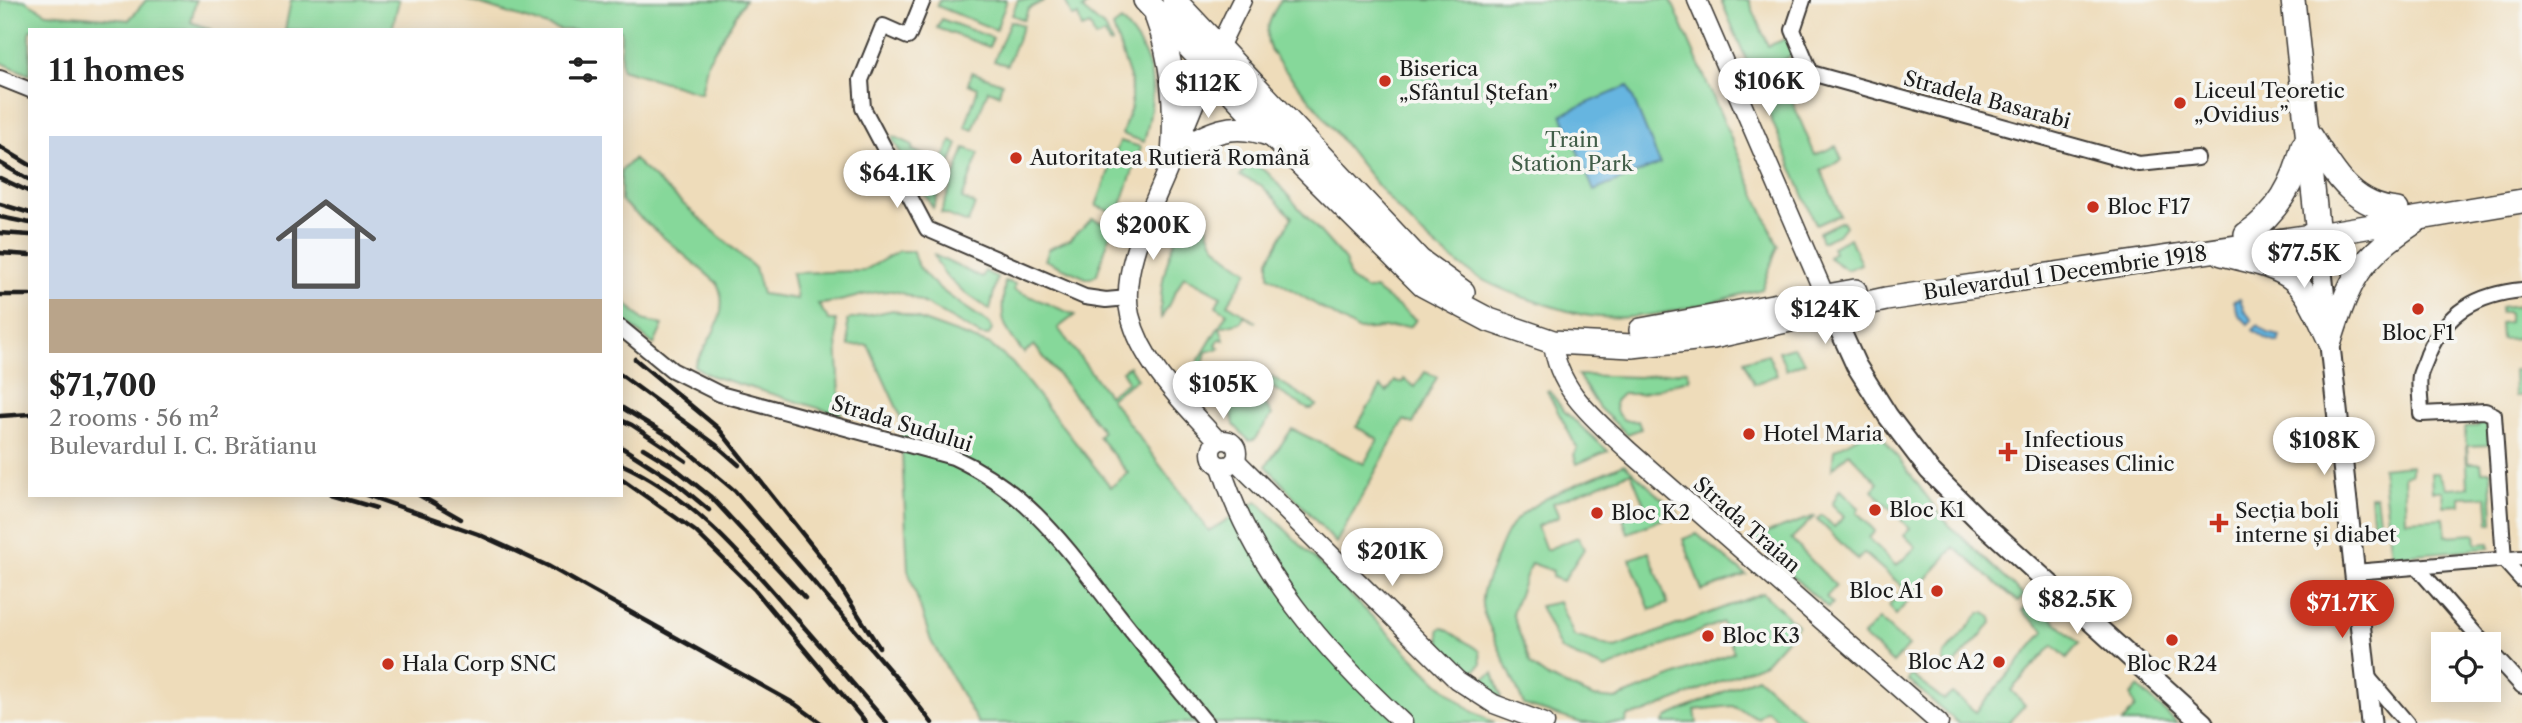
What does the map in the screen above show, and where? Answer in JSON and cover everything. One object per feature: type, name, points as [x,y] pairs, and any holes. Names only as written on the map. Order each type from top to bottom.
[{"type":"main road","points":[[2293,0],[2371,723]]},
{"type":"main road","name":"Bulevardul 1 Decembrie 1918","points":[[1158,3],[1219,47],[1419,260],[1442,279],[1494,308],[1554,326],[1604,332],[1674,326],[2246,234],[2317,229],[2522,201]]},
{"type":"main road","name":"Bulevardul 1 Decembrie 1918","points":[[1158,3],[1208,69],[1423,285],[1489,320],[1553,342],[1623,346],[1713,337],[1828,302],[1886,299],[2212,251],[2397,210],[2522,189]]},
{"type":"main road","points":[[1158,3],[1173,79],[1173,156]]},
{"type":"main road","points":[[1173,156],[1202,136],[1223,130],[1247,128],[1273,136]]},
{"type":"main road","points":[[2306,129],[2346,188],[2384,209],[2397,210]]},
{"type":"main road","points":[[2246,234],[2272,213],[2285,195],[2298,166],[2306,129]]},
{"type":"main road","points":[[2330,341],[2344,297],[2362,266],[2384,243],[2423,216]]},
{"type":"main road","points":[[2212,251],[2252,262],[2294,280],[2309,300],[2330,341]]},
{"type":"main road","points":[[1828,302],[1858,368],[1895,426],[1929,470],[1978,519],[2203,723]]},
{"type":"street","points":[[923,0],[908,37],[883,26],[861,80],[863,108],[927,229],[1085,297],[1107,300],[1128,298]]},
{"type":"street","points":[[1242,0],[1208,69],[1136,250],[1128,298],[1134,330],[1145,352],[1166,382],[1218,441],[1212,447],[1210,456],[1215,464],[1228,463],[1457,680],[1494,704],[1545,723]]},
{"type":"street","points":[[1697,0],[1828,302]]},
{"type":"street","name":"Stradela Basarabi","points":[[1803,0],[1793,30],[1811,73],[2139,164],[2197,158]]},
{"type":"street","points":[[0,78],[28,89]]},
{"type":"street","points":[[2522,290],[2498,292],[2477,299],[2458,313],[2436,336],[2420,376],[2421,414],[2485,411],[2494,415],[2504,560],[2522,580]]},
{"type":"street","name":"Strada Sudului","points":[[623,330],[672,370],[720,394],[953,457],[984,471],[1053,530],[1206,723]]},
{"type":"street","name":"Strada Traian","points":[[1553,342],[1558,368],[1567,386],[1587,412],[1629,452],[1939,723]]},
{"type":"street","points":[[1228,463],[1230,496],[1247,534],[1274,578],[1315,633],[1356,679],[1403,723]]},
{"type":"street","points":[[2355,572],[2522,558]]},
{"type":"street","points":[[2417,567],[2474,632]]},
{"type":"street","points":[[2501,663],[2522,686]]},
{"type":"street","points":[[2366,675],[2407,723]]},
{"type":"green space","points":[[0,0],[24,0],[47,13],[129,20],[146,0],[196,0],[191,22],[207,28],[28,28],[28,74],[0,62]]},
{"type":"green space","points":[[291,0],[399,0],[392,28],[285,28]]},
{"type":"green space","points":[[466,0],[745,0],[708,61],[701,93],[623,70],[623,28],[554,28]]},
{"type":"green space","points":[[940,0],[1007,0],[996,30],[937,6]]},
{"type":"green space","points":[[1018,0],[1045,0],[1028,9],[1024,20],[1012,15]]},
{"type":"green space","points":[[1065,0],[1081,0],[1087,6],[1082,9],[1106,29],[1112,43],[1109,44],[1105,34],[1095,38],[1090,25],[1082,28],[1078,16],[1072,17]]},
{"type":"green space","name":"Train Station Park","points":[[1281,0],[1671,0],[1778,246],[1762,289],[1669,312],[1620,318],[1597,317],[1524,298],[1476,276],[1452,260],[1408,220],[1279,62],[1270,49],[1267,36],[1271,17]]},
{"type":"green space","points":[[1721,0],[1749,0],[1768,46],[1790,37],[1797,54],[1776,63],[1815,155],[1836,146],[1842,160],[1821,170],[1840,215],[1816,225]]},
{"type":"green space","points":[[941,19],[993,38],[989,47],[937,28]]},
{"type":"green space","points":[[1010,21],[1023,25],[1007,65],[994,61]]},
{"type":"green space","points":[[1121,21],[1142,49],[1151,77],[1151,108],[1144,142],[1122,134],[1131,107],[1131,81],[1113,27]]},
{"type":"green space","points":[[972,72],[1002,83],[999,94],[988,90],[973,130],[965,127],[978,88],[968,84]]},
{"type":"green space","points":[[893,136],[913,145],[912,150],[942,163],[951,141],[958,144],[933,208],[893,140]]},
{"type":"green space","points":[[1120,141],[1141,147],[1118,214],[1096,206]]},
{"type":"green space","points":[[965,148],[979,153],[962,199],[975,204],[968,223],[941,213]]},
{"type":"green space","points":[[633,159],[755,268],[762,294],[797,299],[792,273],[863,271],[899,251],[913,251],[916,262],[933,283],[990,324],[992,330],[988,336],[980,335],[923,303],[892,291],[818,304],[829,320],[836,320],[841,415],[709,375],[694,366],[720,316],[721,294],[717,283],[623,203],[623,169]]},
{"type":"green space","points":[[1247,166],[1259,167],[1269,174],[1345,260],[1350,279],[1366,290],[1375,289],[1416,320],[1411,326],[1358,330],[1269,276],[1269,260],[1292,217],[1261,185],[1240,176]]},
{"type":"green space","points":[[1189,208],[1207,216],[1209,235],[1218,249],[1248,271],[1228,304],[1256,322],[1244,316],[1241,322],[1220,327],[1224,340],[1219,339],[1216,345],[1220,348],[1206,352],[1202,369],[1211,386],[1202,397],[1187,380],[1227,313],[1216,306],[1221,296],[1184,276],[1161,319],[1164,275]]},
{"type":"green space","points":[[1092,219],[1113,226],[1097,274],[1086,278],[1045,260],[1049,249],[1069,240]]},
{"type":"green space","points":[[1842,221],[1845,226],[1838,235],[1822,242],[1819,232]]},
{"type":"green space","points":[[1850,238],[1861,264],[1847,270],[1828,257],[1834,252],[1832,247]]},
{"type":"green space","points":[[934,255],[982,278],[985,271],[997,278],[990,310],[950,280]]},
{"type":"green space","points":[[1005,281],[1015,284],[1014,290],[1075,315],[1058,328],[1108,395],[1128,381],[1122,371],[1129,366],[1137,379],[1110,398],[1209,531],[1257,501],[1437,682],[1473,712],[1495,723],[978,723],[931,641],[908,570],[900,415],[868,345],[849,346],[847,320],[893,310],[990,345],[1012,363],[1111,487],[1128,473],[1098,436],[1103,431],[1034,345],[1024,353],[1010,335],[1003,312]]},
{"type":"green space","points":[[623,300],[643,320],[663,325],[654,345],[623,320]]},
{"type":"green space","points":[[2522,305],[2522,338],[2501,339],[2500,323],[2508,322],[2508,312],[2500,312],[2500,307]]},
{"type":"green space","points":[[1793,347],[1805,362],[1786,370],[1779,351]]},
{"type":"green space","points":[[1768,354],[1777,375],[1754,384],[1744,361]]},
{"type":"green space","points":[[1687,370],[1690,379],[1640,394],[1622,394],[1615,401],[1618,415],[1628,421],[1638,421],[1641,429],[1627,434],[1599,408],[1578,375],[1639,377]]},
{"type":"green space","points":[[2514,370],[2522,370],[2522,396],[2515,396]]},
{"type":"green space","points":[[1425,372],[1437,377],[1413,424],[1404,420],[1336,543],[1266,466],[1292,429],[1364,464],[1378,439],[1356,427],[1381,387],[1387,392],[1395,381],[1403,382],[1404,379],[1415,387]]},
{"type":"green space","points":[[1270,376],[1317,405],[1308,409],[1271,387]]},
{"type":"green space","points":[[1255,387],[1272,415],[1254,440],[1249,441],[1234,425],[1228,395]]},
{"type":"green space","points":[[1549,390],[1564,411],[1608,451],[1577,464],[1574,455],[1577,448],[1547,391]]},
{"type":"green space","points":[[2478,416],[2488,426],[2489,445],[2467,446],[2468,463],[2481,463],[2482,471],[2491,471],[2493,524],[2489,524],[2487,496],[2460,497],[2460,505],[2444,506],[2443,491],[2432,491],[2431,473],[2438,473],[2447,488],[2468,487],[2465,427],[2478,426]]},
{"type":"green space","points":[[1875,427],[1946,522],[2024,596],[2018,602],[1954,547],[1896,615],[1889,605],[1904,588],[1864,553],[1858,560],[1817,519],[1822,515],[1834,527],[1844,517],[1832,504],[1840,489],[1859,508],[1857,512],[1875,531],[1869,538],[1896,566],[1916,547],[1904,535],[1910,529],[1872,490],[1878,483],[1849,453],[1832,469],[1834,450]]},
{"type":"green space","points":[[1624,464],[1678,513],[1628,533],[1623,519],[1646,509],[1631,472],[1553,503],[1559,517],[1537,526],[1546,550],[1578,537],[1584,549],[1563,581],[1552,577],[1553,571],[1531,563],[1512,613],[1531,665],[1549,678],[1594,697],[1616,699],[1734,652],[1722,622],[1605,669],[1561,650],[1540,606],[1559,602],[1574,636],[1615,648],[1763,593],[1798,626],[1765,663],[1644,713],[1627,716],[1625,723],[1582,723],[1524,705],[1484,614],[1482,597],[1504,538],[1518,518],[1545,499]]},
{"type":"green space","points":[[2411,465],[2411,474],[2404,475],[2406,520],[2444,518],[2446,536],[2475,534],[2476,544],[2489,543],[2490,548],[2392,556],[2382,468]]},
{"type":"green space","points":[[2370,496],[2376,496],[2380,528],[2373,529]]},
{"type":"green space","points":[[1815,516],[1791,539],[1836,586],[1826,597],[1832,603],[1828,608],[1750,539]]},
{"type":"green space","points":[[1697,534],[1746,575],[1702,591],[1683,539]]},
{"type":"green space","points":[[1649,552],[1668,604],[1650,610],[1630,559]]},
{"type":"green space","points":[[2033,601],[2079,643],[2067,658],[2053,645],[2011,690],[2025,705],[2008,723],[1958,723],[1908,680],[1912,675],[1944,700],[1952,693],[1976,712],[2045,631],[2022,611]]},
{"type":"green space","points":[[1980,613],[1991,617],[1992,623],[1954,665],[1949,667],[1943,661],[1944,655]]},
{"type":"green space","points":[[1879,619],[1909,646],[1893,663],[1863,636]]},
{"type":"green space","points":[[1444,628],[1480,651],[1481,664],[1476,670],[1458,669],[1447,655],[1439,636],[1439,629]]},
{"type":"green space","points":[[1493,673],[1501,696],[1497,701],[1473,685]]},
{"type":"green space","points":[[1757,677],[1809,723],[1783,723],[1766,710],[1758,718],[1732,706],[1695,710],[1697,723],[1663,723],[1667,717]]},
{"type":"green space","points":[[2138,687],[2177,723],[2122,723],[2135,707],[2131,696]]},
{"type":"water","points":[[1628,86],[1660,164],[1594,191],[1562,114]]},
{"type":"water","points":[[2240,299],[2252,320],[2248,324],[2239,315],[2233,301]]},
{"type":"water","points":[[2258,325],[2268,333],[2280,336],[2278,343],[2253,330]]},
{"type":"railway","points":[[0,147],[28,164]]},
{"type":"railway","points":[[0,163],[28,179]]},
{"type":"railway","points":[[0,178],[28,191]]},
{"type":"railway","points":[[0,204],[28,212]]},
{"type":"railway","points":[[0,217],[28,223]]},
{"type":"railway","points":[[0,233],[28,235]]},
{"type":"railway","points":[[0,253],[28,255]]},
{"type":"railway","points":[[0,295],[28,295]]},
{"type":"railway","points":[[635,359],[718,428],[821,557],[879,647]]},
{"type":"railway","points":[[623,376],[715,444],[739,465]]},
{"type":"railway","points":[[623,408],[672,438],[735,491],[932,723]]},
{"type":"railway","points":[[0,416],[28,414]]},
{"type":"railway","points":[[623,421],[686,461]]},
{"type":"railway","points":[[623,448],[674,481],[709,510]]},
{"type":"railway","points":[[643,448],[671,465],[711,497],[805,598]]},
{"type":"railway","points":[[623,465],[670,492],[733,547],[887,723]]},
{"type":"railway","points":[[623,480],[695,531],[755,590],[866,723]]},
{"type":"railway","points":[[339,497],[376,508]]},
{"type":"railway","points":[[372,497],[478,534],[548,566],[795,704],[821,723]]},
{"type":"railway","points":[[422,497],[461,519]]},
{"type":"place","name":"Biserica „Sfântul Ștefan”","points":[[1385,81]]},
{"type":"place","name":"Liceul Teoretic „Ovidius”","points":[[2180,103]]},
{"type":"place","name":"Autoritatea Rutieră Română","points":[[1016,158]]},
{"type":"place","name":"Bloc F17","points":[[2093,207]]},
{"type":"place","name":"Bloc F1","points":[[2418,309]]},
{"type":"place","name":"Hotel Maria","points":[[1749,434]]},
{"type":"place","name":"Infectious Diseases Clinic","points":[[2008,452]]},
{"type":"place","name":"Bloc K1","points":[[1875,510]]},
{"type":"place","name":"Bloc K2","points":[[1597,513]]},
{"type":"place","name":"Secția boli interne și diabet","points":[[2219,523]]},
{"type":"place","name":"Bloc A1","points":[[1937,591]]},
{"type":"place","name":"Bloc K3","points":[[1708,636]]},
{"type":"place","name":"Bloc R24","points":[[2172,640]]},
{"type":"place","name":"Bloc A2","points":[[1999,662]]},
{"type":"place","name":"Hala Corp SNC","points":[[388,664]]}]
